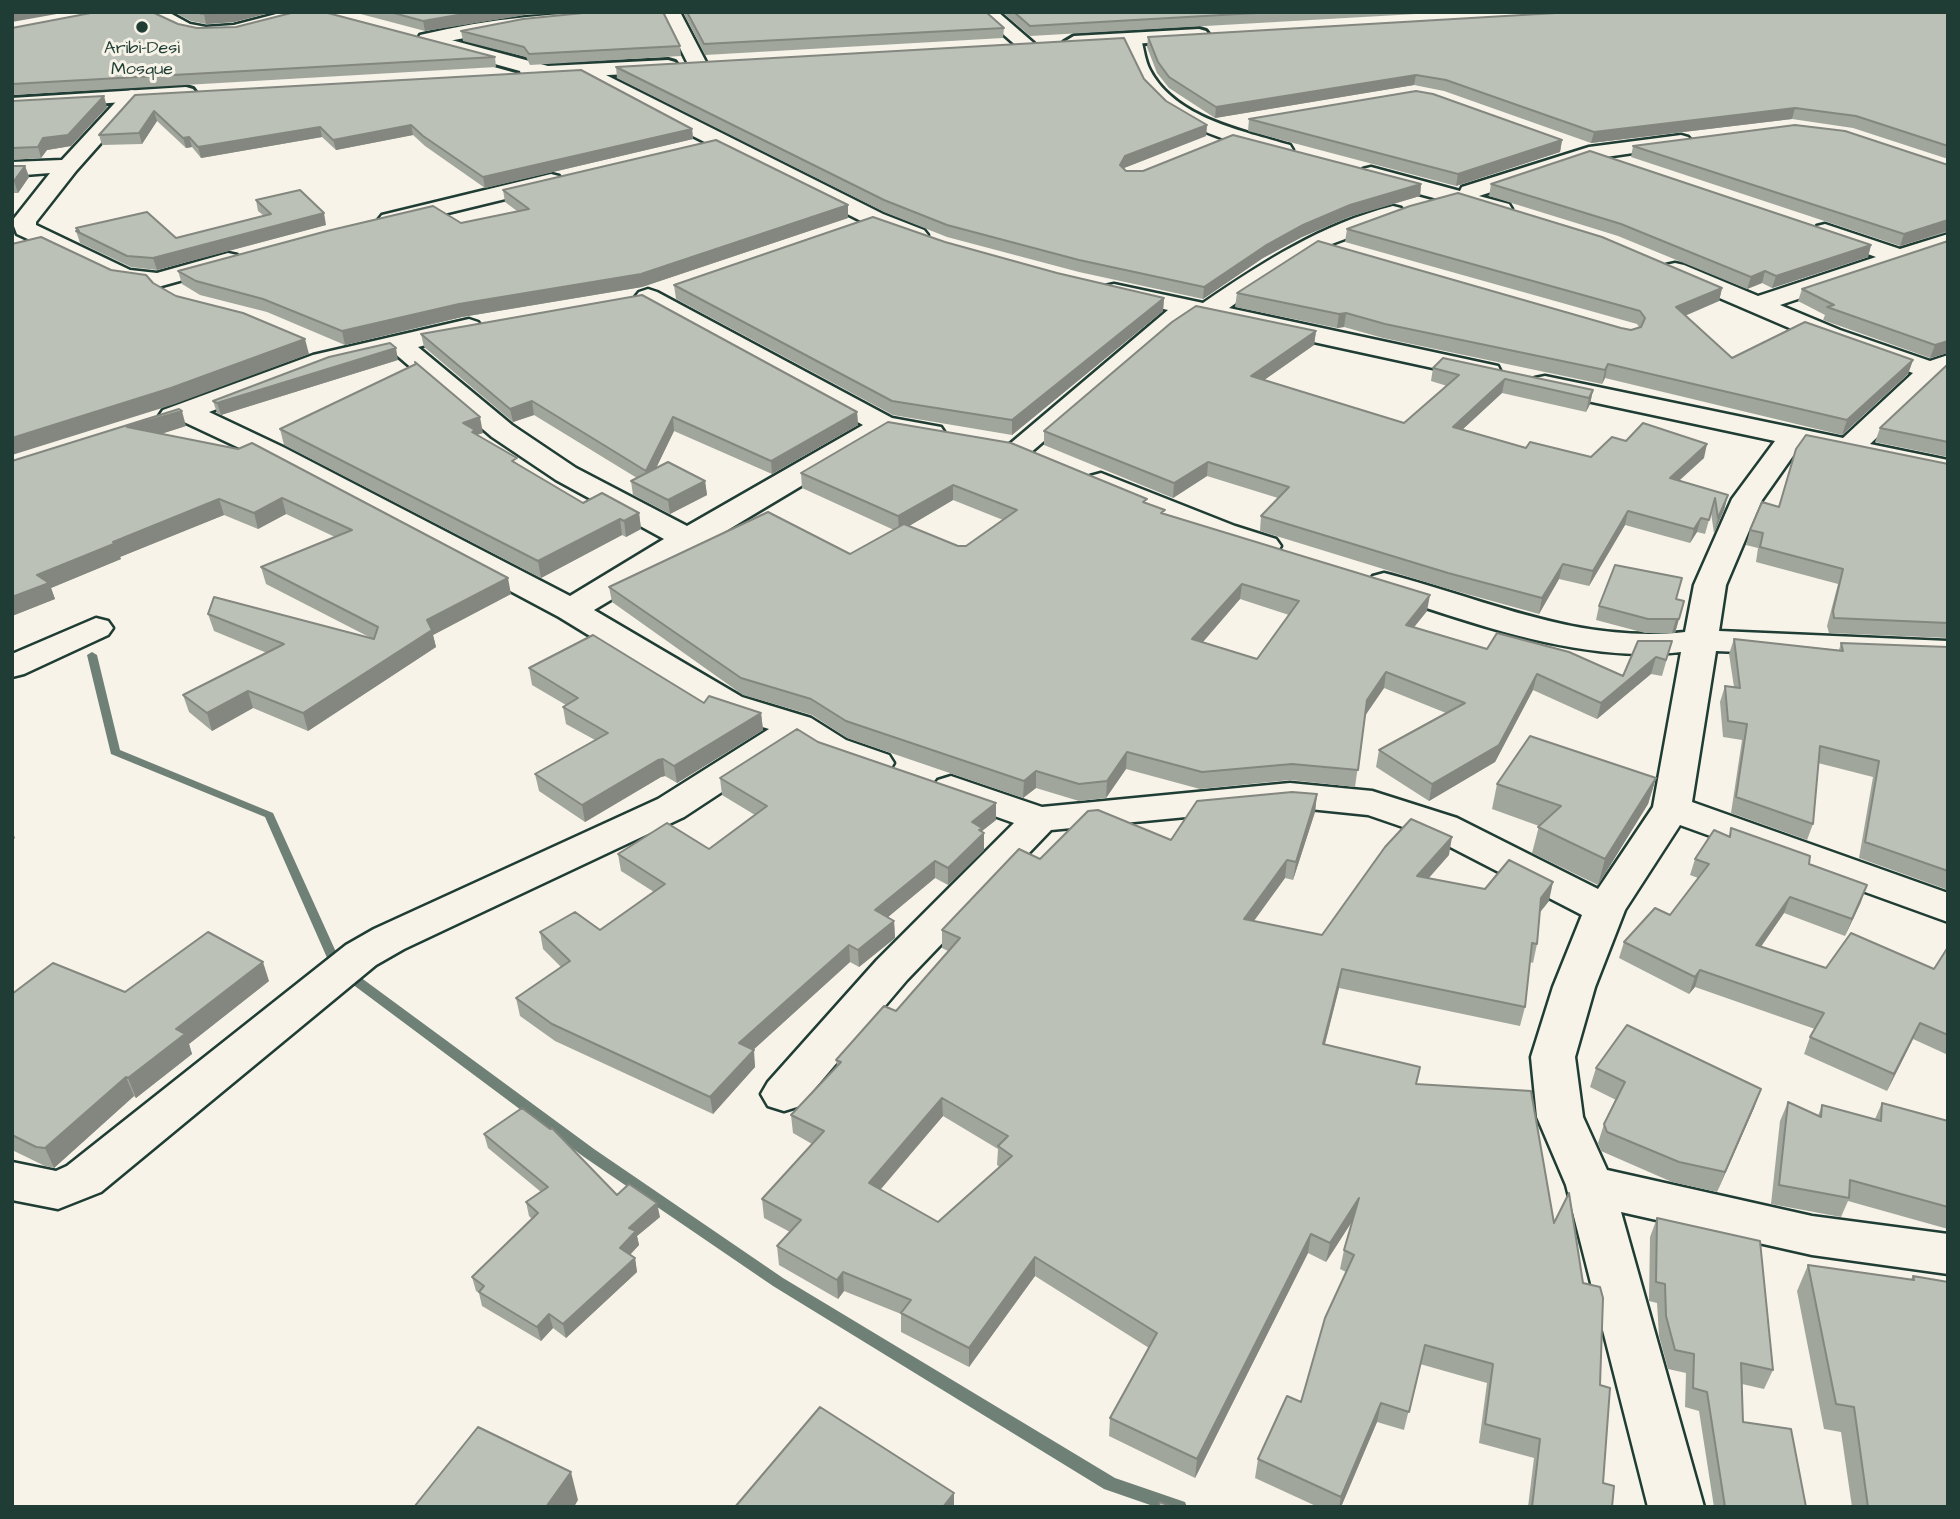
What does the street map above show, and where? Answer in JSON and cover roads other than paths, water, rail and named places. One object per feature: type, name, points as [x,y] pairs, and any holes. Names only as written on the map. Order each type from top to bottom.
[{"type":"main road","points":[[406,35],[547,72]]},
{"type":"main road","points":[[1000,46],[1215,35]]},
{"type":"main road","points":[[491,76],[704,64]]},
{"type":"main road","points":[[12,104],[201,92]]},
{"type":"street","points":[[154,12],[193,31],[205,32],[230,30],[306,12]]},
{"type":"street","points":[[427,39],[543,17],[622,12]]},
{"type":"street","points":[[671,12],[704,64]]},
{"type":"street","points":[[987,12],[1040,44]]},
{"type":"street","points":[[1132,39],[1140,69],[1152,88],[1211,136],[1242,128],[1303,156]]},
{"type":"street","points":[[586,71],[719,142],[875,219],[938,244]]},
{"type":"street","points":[[132,96],[68,166],[24,221],[25,229],[125,278],[158,280],[245,255]]},
{"type":"street","points":[[1552,139],[1641,170]]},
{"type":"street","points":[[1018,452],[1160,328],[1199,309],[1313,243],[1399,211],[1458,196],[1590,153],[1697,139]]},
{"type":"street","points":[[679,151],[719,142]]},
{"type":"street","points":[[12,169],[68,166]]},
{"type":"street","points":[[1355,170],[1458,196],[1523,216]]},
{"type":"street","points":[[362,226],[574,176]]},
{"type":"street","points":[[837,232],[875,219]]},
{"type":"street","points":[[1809,226],[1900,257]]},
{"type":"street","points":[[1758,304],[1948,241]]},
{"type":"street","points":[[1313,243],[1351,254]]},
{"type":"street","points":[[1659,263],[1831,336],[1939,367]]},
{"type":"street","points":[[158,280],[166,291],[181,299]]},
{"type":"street","points":[[686,284],[634,299],[884,425],[1018,452],[1224,533],[1290,554]]},
{"type":"street","points":[[1087,285],[1948,469]]},
{"type":"street","points":[[149,424],[342,356],[488,323]]},
{"type":"street","points":[[304,340],[342,356]]},
{"type":"street","points":[[398,343],[502,431],[566,474],[687,539]]},
{"type":"street","points":[[1849,448],[1939,367]]},
{"type":"street","points":[[186,411],[275,454],[571,610],[729,705],[798,726],[833,748],[1040,819],[1290,795],[1372,803],[1443,827],[1605,909]]},
{"type":"street","points":[[571,610],[884,425]]},
{"type":"street","points":[[1676,1507],[1590,1185],[1560,1117],[1553,1056],[1574,987],[1605,909],[1672,808],[1688,701],[1702,640],[1710,585],[1747,499],[1793,438]]},
{"type":"street","points":[[1356,575],[1536,628],[1634,645],[1672,646],[1702,640],[1948,651]]},
{"type":"street","points":[[12,667],[96,628]]},
{"type":"street","points":[[12,1181],[58,1190],[84,1179],[375,947],[671,808],[798,726]]},
{"type":"street","points":[[1672,808],[1948,908]]},
{"type":"street","points":[[784,1094],[892,971],[1040,819]]},
{"type":"street","points":[[1590,1185],[1769,1229],[1885,1249],[1948,1254]]},
{"type":"waterway","points":[[92,655],[115,752],[269,815],[336,966],[589,1153],[778,1282],[1110,1484],[1179,1507]]},
{"type":"place","name":"Aribi-Desi Mosque","points":[[142,27]]}]
